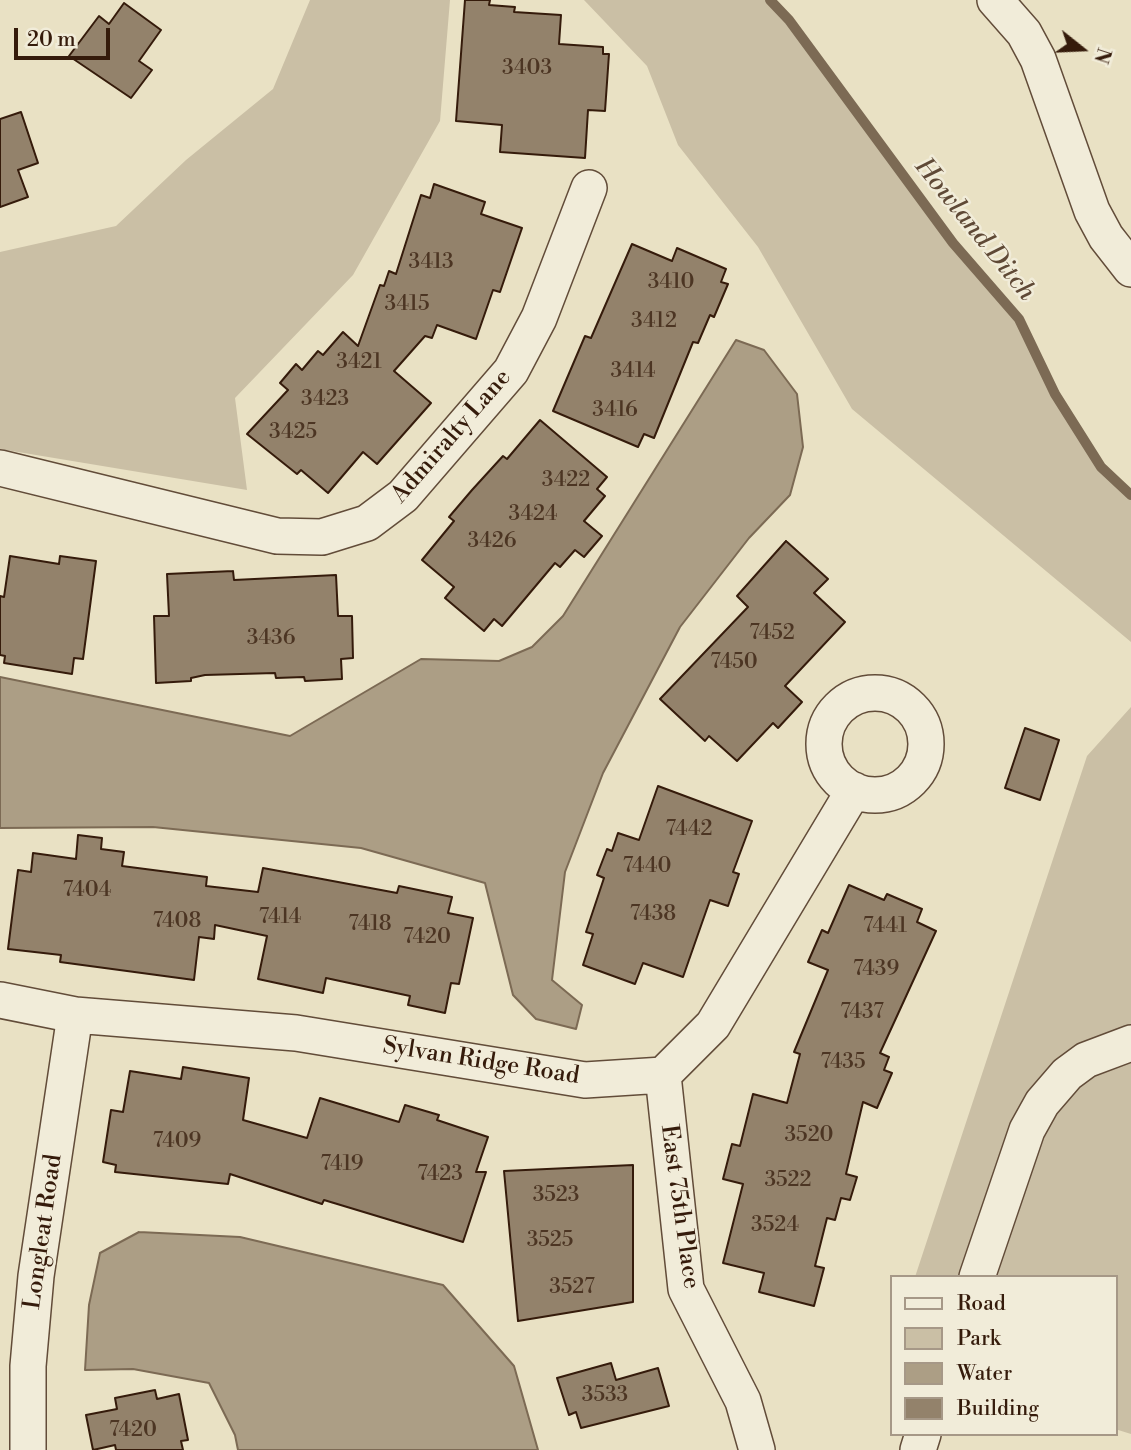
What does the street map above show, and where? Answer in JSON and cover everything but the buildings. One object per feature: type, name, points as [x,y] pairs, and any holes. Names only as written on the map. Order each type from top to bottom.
[{"type":"street","points":[[995,0],[1024,33],[1038,59],[1093,211],[1106,237],[1131,269]]},
{"type":"street","name":"Admiralty Lane","points":[[0,468],[276,536],[321,537],[367,523],[403,496],[511,371],[539,318],[589,188]]},
{"type":"street","points":[[663,1075],[713,1025],[853,790]]},
{"type":"street","name":"Sylvan Ridge Road","points":[[0,1000],[75,1015],[296,1032],[585,1080],[663,1075]]},
{"type":"street","name":"Longleat Road","points":[[27,1450],[28,1366],[36,1276],[75,1015]]},
{"type":"street","points":[[978,1275],[1027,1130],[1042,1103],[1067,1074],[1086,1060],[1131,1043]]},
{"type":"street","name":"East 75th Place","points":[[663,1075],[686,1289],[743,1401],[757,1450]]},
{"type":"green space","points":[[310,0],[450,0],[440,121],[353,275],[235,398],[247,490],[0,449],[0,252],[116,226],[186,160],[273,89]]},
{"type":"green space","points":[[584,0],[770,0],[789,20],[953,243],[1019,319],[1055,394],[1101,467],[1131,495],[1131,642],[852,409],[758,247],[678,145],[647,66]]},
{"type":"green space","points":[[1131,707],[1131,1434],[1117,1430],[1117,1275],[916,1275],[1087,756]]},
{"type":"water","points":[[736,340],[764,350],[797,394],[803,447],[790,495],[749,538],[680,627],[603,773],[565,872],[552,980],[582,1005],[576,1029],[536,1019],[513,995],[485,883],[361,848],[153,827],[0,828],[0,677],[290,736],[421,659],[499,661],[532,647],[563,616]]},
{"type":"water","points":[[139,1232],[240,1237],[443,1285],[514,1366],[538,1450],[238,1450],[235,1435],[209,1383],[133,1369],[85,1370],[89,1305],[100,1253]]},
{"type":"waterway","name":"Howland Ditch","points":[[770,0],[789,20],[953,243],[1019,319],[1055,394],[1101,467],[1131,495]]}]
